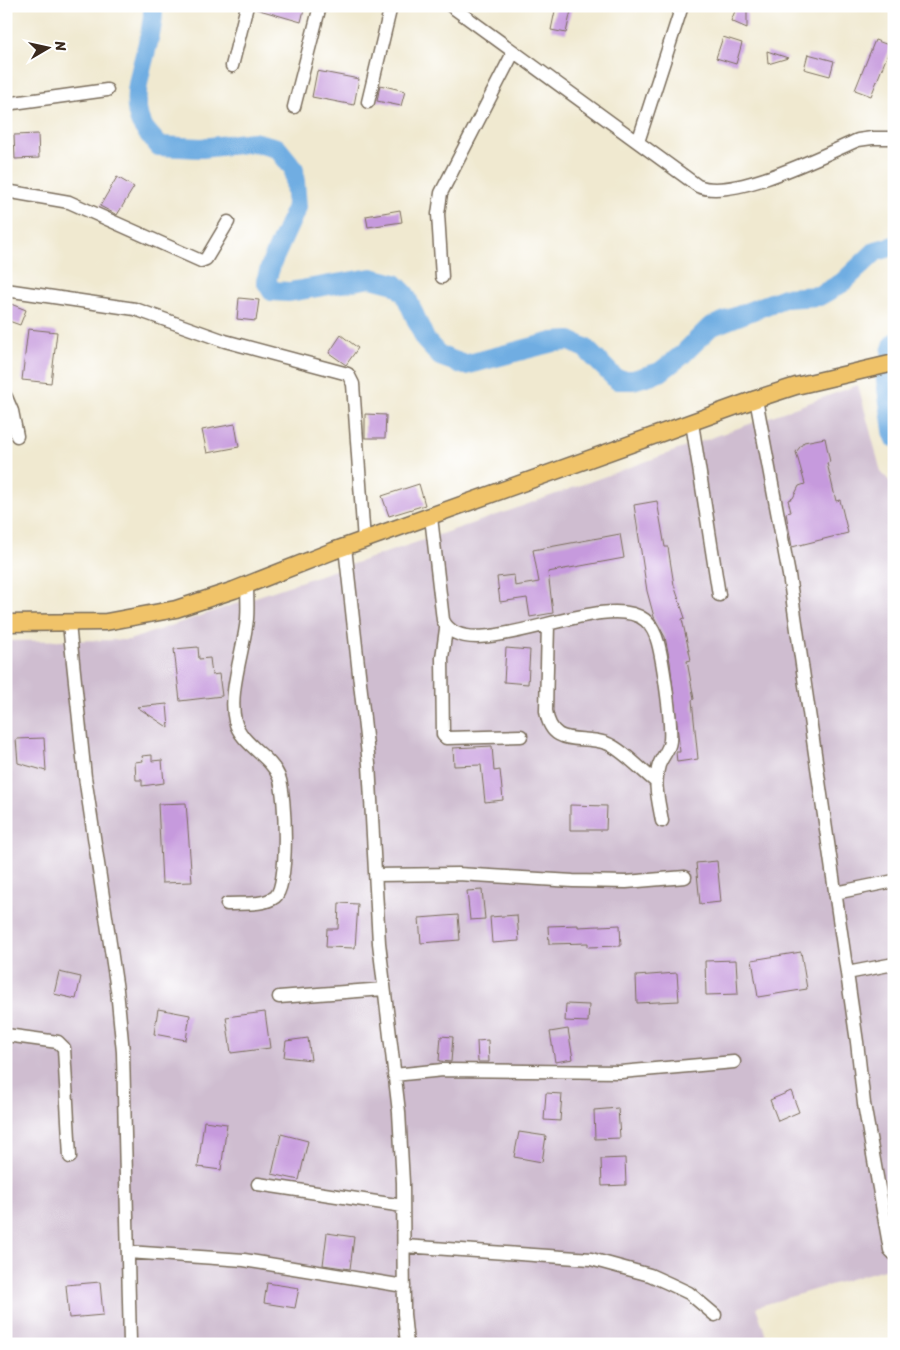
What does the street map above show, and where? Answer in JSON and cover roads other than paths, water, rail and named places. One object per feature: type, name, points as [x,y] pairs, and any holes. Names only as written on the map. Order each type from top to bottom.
[{"type":"main road","points":[[6,623],[69,624],[106,622],[143,617],[176,609],[247,585],[345,547],[756,399],[796,386],[894,363]]},
{"type":"street","points":[[232,66],[247,6]]},
{"type":"street","points":[[294,107],[320,6]]},
{"type":"street","points":[[368,102],[391,6]]},
{"type":"street","points":[[451,6],[698,186],[714,190],[761,180],[858,140],[894,138]]},
{"type":"street","points":[[638,142],[682,6]]},
{"type":"street","points":[[442,276],[438,214],[440,193],[513,53]]},
{"type":"street","points":[[6,104],[107,90]]},
{"type":"street","points":[[6,192],[69,202],[201,261],[206,259],[228,222]]},
{"type":"street","points":[[6,290],[135,309],[225,341],[348,374],[353,384],[364,541]]},
{"type":"street","points":[[6,397],[12,411],[16,436]]},
{"type":"street","points":[[756,399],[789,575],[847,973],[864,1104],[890,1250],[894,1254]]},
{"type":"street","points":[[692,423],[719,595]]},
{"type":"street","points":[[431,517],[443,620],[446,629],[442,658],[443,735],[446,738],[459,740],[521,736]]},
{"type":"street","points":[[345,547],[370,764],[375,875],[384,989],[399,1112],[407,1344]]},
{"type":"street","points":[[227,904],[266,902],[276,896],[282,885],[286,824],[280,778],[273,767],[240,734],[234,714],[247,619],[247,585]]},
{"type":"street","points":[[446,629],[459,635],[481,637],[578,617],[613,612],[635,614],[646,620],[658,642],[670,726],[670,742],[660,763],[656,781],[662,821]]},
{"type":"street","points":[[69,624],[85,777],[117,990],[121,1029],[130,1342]]},
{"type":"street","points":[[548,624],[546,712],[548,724],[554,733],[561,737],[606,743],[656,781]]},
{"type":"street","points":[[375,875],[458,874],[617,882],[685,877]]},
{"type":"street","points":[[835,893],[894,881]]},
{"type":"street","points":[[847,973],[894,964]]},
{"type":"street","points":[[279,997],[384,989]]},
{"type":"street","points":[[6,1035],[58,1042],[64,1048],[70,1157]]},
{"type":"street","points":[[394,1075],[443,1070],[621,1072],[734,1062]]},
{"type":"street","points":[[258,1184],[403,1206]]},
{"type":"street","points":[[404,1246],[591,1259],[650,1275],[670,1284],[689,1293],[715,1315]]},
{"type":"street","points":[[128,1252],[244,1260],[404,1286]]},
{"type":"waterway","points":[[153,6],[150,35],[139,79],[137,108],[141,124],[159,146],[202,148],[253,142],[277,148],[294,169],[297,207],[272,262],[266,281],[272,291],[289,292],[371,278],[395,284],[405,294],[426,341],[440,356],[465,365],[553,342],[570,341],[585,348],[617,380],[633,380],[660,372],[682,355],[710,327],[784,298],[819,296],[842,283],[876,251],[894,246]]},
{"type":"waterway","points":[[891,352],[894,343]]},
{"type":"waterway","points":[[885,374],[894,437]]}]
